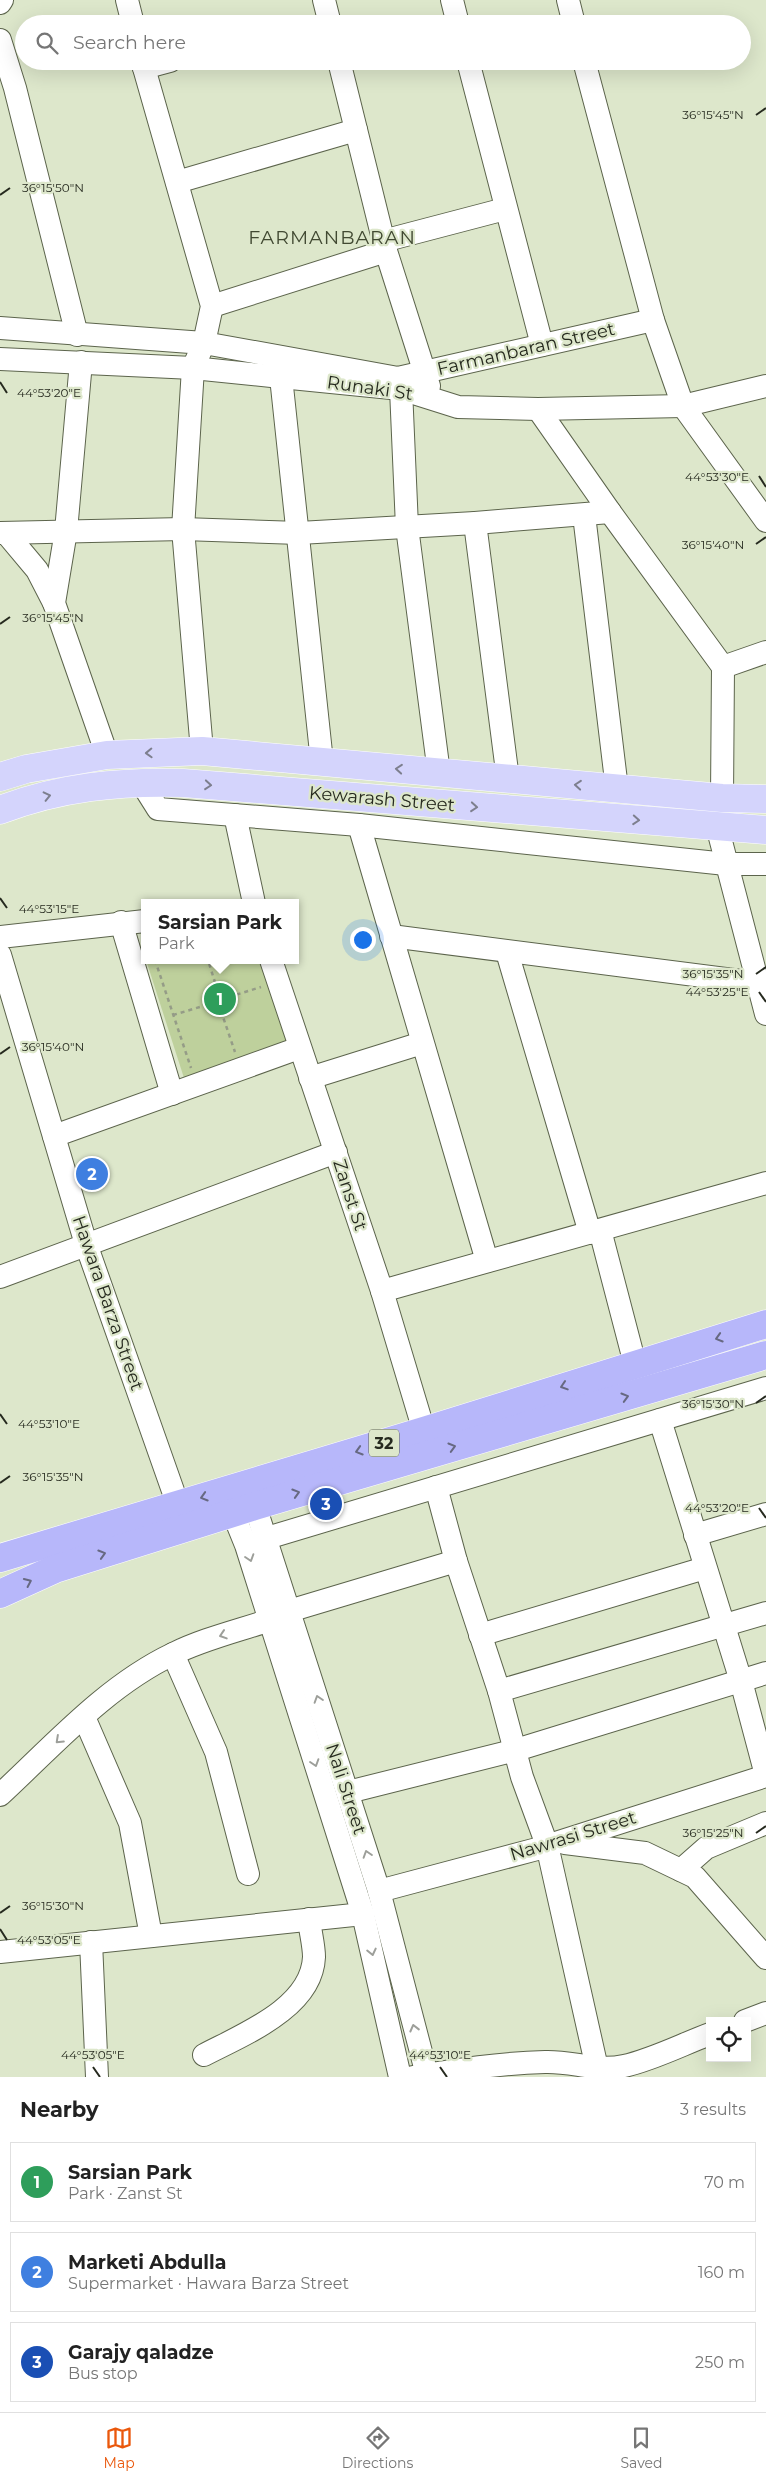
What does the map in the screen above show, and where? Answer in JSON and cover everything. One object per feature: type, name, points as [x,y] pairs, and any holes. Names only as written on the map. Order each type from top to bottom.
[{"type":"highway","name":"32","points":[[1,1554],[178,1505],[424,1431],[766,1324]]},
{"type":"highway","name":"32","points":[[0,1594],[55,1569],[244,1509],[766,1355]]},
{"type":"main road","name":"Kewarash Street","points":[[0,777],[26,769],[107,755],[202,751],[722,798],[766,799]]},
{"type":"main road","name":"Kewarash Street","points":[[0,810],[74,790],[121,782],[141,782],[319,792],[766,830]]},
{"type":"street","points":[[127,0],[131,15]]},
{"type":"street","points":[[452,0],[456,15]]},
{"type":"street","points":[[568,0],[572,15]]},
{"type":"street","points":[[0,40],[15,88],[77,335]]},
{"type":"street","points":[[144,70],[212,306],[204,343],[193,368],[183,529],[202,751]]},
{"type":"street","points":[[341,70],[384,246],[426,372],[432,399]]},
{"type":"street","points":[[470,70],[542,345]]},
{"type":"street","points":[[586,70],[653,320],[683,406],[766,521]]},
{"type":"street","points":[[177,182],[356,130]]},
{"type":"street","points":[[212,306],[384,246],[505,209]]},
{"type":"street","name":"Farmanbaran Street","points":[[399,384],[426,372],[653,320]]},
{"type":"street","name":"Runaki St","points":[[0,328],[204,343],[399,384],[432,399],[458,407],[538,409],[683,406],[766,386]]},
{"type":"street","name":"Runaki St","points":[[0,359],[193,368],[282,377],[399,384]]},
{"type":"street","points":[[54,603],[66,532],[81,362]]},
{"type":"street","points":[[282,377],[322,762]]},
{"type":"street","points":[[399,384],[407,527],[439,772]]},
{"type":"street","points":[[538,409],[610,512],[723,667],[722,798]]},
{"type":"street","points":[[3,533],[183,529],[299,533],[475,523],[610,512]]},
{"type":"street","points":[[584,514],[617,789]]},
{"type":"street","points":[[475,523],[508,779]]},
{"type":"street","points":[[3,533],[37,570],[54,603],[107,755]]},
{"type":"street","points":[[723,667],[766,652]]},
{"type":"street","points":[[141,782],[158,809],[359,825],[726,864],[766,864]]},
{"type":"street","points":[[235,815],[253,899]]},
{"type":"street","points":[[359,825],[488,1261]]},
{"type":"street","points":[[716,826],[766,1014]]},
{"type":"street","points":[[0,937],[141,920]]},
{"type":"street","points":[[121,922],[172,1094]]},
{"type":"street","points":[[391,936],[757,983]]},
{"type":"street","points":[[507,952],[635,1364]]},
{"type":"street","name":"Hawara Barza Street","points":[[0,954],[86,1244],[178,1505]]},
{"type":"street","name":"Zanst St","points":[[272,964],[382,1291],[424,1431]]},
{"type":"street","points":[[310,1078],[422,1042]]},
{"type":"street","points":[[54,1136],[299,1048]]},
{"type":"street","points":[[0,1277],[336,1152]]},
{"type":"street","points":[[382,1291],[766,1183]]},
{"type":"street","points":[[267,1538],[766,1388]]},
{"type":"street","points":[[660,1420],[741,1681],[766,1775]]},
{"type":"street","points":[[436,1487],[456,1561],[499,1691],[522,1777],[552,1844],[598,2073]]},
{"type":"street","name":"Nali Street","points":[[244,1509],[267,1538],[279,1616],[348,1792],[379,1891],[430,2076]]},
{"type":"street","name":"Nali Street","points":[[244,1509],[279,1616],[363,1914],[400,2077]]},
{"type":"street","points":[[695,1536],[766,1514]]},
{"type":"street","points":[[0,1795],[84,1717],[126,1682],[173,1654],[194,1644],[279,1616],[456,1561]]},
{"type":"street","points":[[480,1635],[705,1568]]},
{"type":"street","points":[[499,1691],[766,1613]]},
{"type":"street","points":[[173,1654],[216,1752],[248,1874]]},
{"type":"street","points":[[348,1792],[516,1750],[766,1673]]},
{"type":"street","points":[[84,1717],[130,1823],[151,1936]]},
{"type":"street","name":"Nawrasi Street","points":[[379,1891],[552,1844],[766,1775]]},
{"type":"street","points":[[681,1870],[706,1848],[766,1823]]},
{"type":"street","points":[[552,1844],[645,1853],[695,1877],[764,1952]]},
{"type":"street","points":[[0,1952],[363,1914]]},
{"type":"street","points":[[204,2055],[263,2024],[290,2004],[308,1982],[314,1958],[309,1919]]},
{"type":"street","points":[[92,1942],[97,2077]]},
{"type":"street","points":[[751,2018],[766,2013]]},
{"type":"street","points":[[598,2073],[625,2066],[706,2036]]},
{"type":"street","points":[[430,2076],[497,2064],[547,2062],[589,2066],[598,2073]]},
{"type":"path","points":[[156,964],[190,1068],[199,1065]]},
{"type":"path","points":[[209,964],[218,992]]},
{"type":"path","points":[[229,997],[266,986]]},
{"type":"path","points":[[210,1004],[212,995],[218,992],[228,994],[229,997]]},
{"type":"path","points":[[221,1011],[226,1006],[229,997]]},
{"type":"path","points":[[173,1015],[210,1004],[221,1011],[236,1053]]},
{"type":"path","points":[[226,1056],[243,1050]]},
{"type":"green space","points":[[147,964],[267,964],[290,1042],[184,1078]]},
{"type":"place","name":"Sarsian Park","points":[[220,999]]},
{"type":"place","name":"Marketi Abdulla","points":[[92,1174]]},
{"type":"place","name":"Garajy qaladze","points":[[326,1504]]},
{"type":"district","name":"FARMANBARAN","points":[[332,237]]}]
